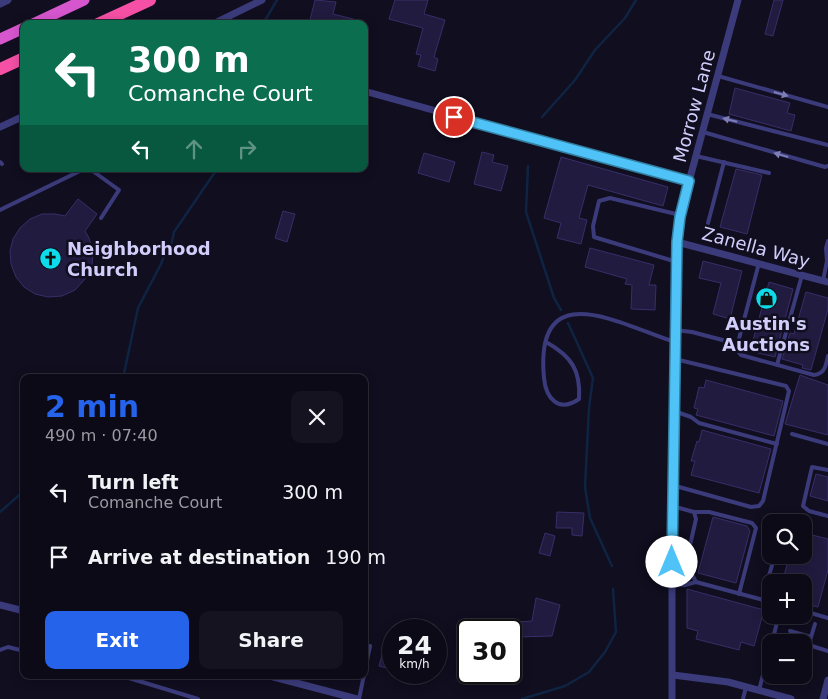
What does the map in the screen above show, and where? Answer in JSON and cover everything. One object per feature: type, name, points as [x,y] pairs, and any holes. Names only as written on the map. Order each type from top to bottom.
[{"type":"highway","points":[[42,20],[84,0]]},
{"type":"highway","points":[[107,20],[150,0]]},
{"type":"highway","points":[[0,39],[20,30]]},
{"type":"highway","points":[[0,69],[20,60]]},
{"type":"street","points":[[0,4],[8,0]]},
{"type":"street","points":[[221,20],[262,0]]},
{"type":"street","name":"Morrow Lane","points":[[672,699],[672,485],[677,242],[680,215],[738,0]]},
{"type":"street","points":[[368,92],[689,181]]},
{"type":"street","points":[[0,127],[20,118]]},
{"type":"street","name":"Zanella Way","points":[[677,242],[826,281]]},
{"type":"street","points":[[0,605],[20,610]]},
{"type":"street","points":[[673,675],[746,686],[771,696],[791,699]]},
{"type":"street","points":[[281,679],[358,699]]},
{"type":"street","points":[[823,699],[828,680]]},
{"type":"lane","points":[[718,76],[828,107]]},
{"type":"lane","points":[[707,114],[828,145]]},
{"type":"lane","points":[[702,132],[828,166]]},
{"type":"lane","points":[[696,156],[769,173]]},
{"type":"lane","points":[[708,223],[724,162]]},
{"type":"lane","points":[[0,210],[78,172]]},
{"type":"lane","points":[[94,172],[118,190],[101,218]]},
{"type":"lane","points":[[677,262],[594,237],[593,226],[599,201],[610,198],[680,215]]},
{"type":"lane","points":[[826,281],[826,248],[828,241]]},
{"type":"lane","points":[[736,350],[759,264]]},
{"type":"lane","points":[[777,365],[802,275]]},
{"type":"lane","points":[[546,342],[563,352],[577,372],[580,386],[579,399],[571,405],[562,405],[552,399],[545,388],[543,366],[546,342],[550,328],[562,317],[580,313],[630,325],[675,342]]},
{"type":"lane","points":[[675,330],[692,332],[730,342],[741,355],[814,375],[820,374],[824,370],[828,356]]},
{"type":"lane","points":[[672,485],[751,506],[759,506],[763,501],[789,391],[786,386],[675,359]]},
{"type":"lane","points":[[674,411],[691,417],[699,424],[777,444]]},
{"type":"lane","points":[[792,434],[828,444]]},
{"type":"lane","points":[[828,470],[812,467],[803,506],[828,516]]},
{"type":"lane","points":[[672,506],[694,512],[709,512],[752,523],[756,528],[739,594]]},
{"type":"lane","points":[[694,512],[696,519],[686,563],[696,582]]},
{"type":"lane","points":[[672,562],[686,563]]},
{"type":"lane","points":[[672,584],[685,585],[696,582],[762,600]]},
{"type":"lane","points":[[812,613],[828,616]]},
{"type":"lane","points":[[812,634],[815,624]]},
{"type":"lane","points":[[790,631],[800,634]]},
{"type":"lane","points":[[368,655],[370,646]]},
{"type":"lane","points":[[812,646],[828,651]]},
{"type":"lane","points":[[0,650],[8,647],[20,650]]},
{"type":"lane","points":[[132,679],[198,699]]},
{"type":"lane","points":[[358,699],[363,679]]},
{"type":"lane","points":[[760,690],[762,682]]},
{"type":"lane","points":[[743,699],[746,686]]},
{"type":"building","points":[[315,0],[336,2],[333,14],[357,20],[310,20]]},
{"type":"building","points":[[395,0],[428,0],[424,14],[445,20],[434,57],[438,59],[435,71],[418,66],[421,55],[416,54],[423,28],[389,19]]},
{"type":"building","points":[[774,0],[783,0],[773,36],[765,34]]},
{"type":"building","points":[[735,88],[790,103],[787,113],[795,115],[791,131],[729,114]]},
{"type":"building","points":[[482,152],[494,155],[492,162],[508,166],[501,191],[474,184]]},
{"type":"building","points":[[424,153],[455,162],[449,182],[418,173]]},
{"type":"building","points":[[561,157],[668,187],[663,206],[588,185],[579,218],[587,220],[581,244],[557,238],[561,223],[544,218]]},
{"type":"building","points":[[736,169],[762,175],[747,234],[720,227]]},
{"type":"building","name":"Neighborhood Church","points":[[78,199],[97,214],[85,231],[93,252],[92,266],[85,279],[75,290],[62,296],[48,297],[35,294],[24,287],[16,277],[11,264],[10,251],[13,239],[20,228],[30,219],[42,214],[65,216]]},
{"type":"building","points":[[283,211],[295,214],[287,242],[275,238]]},
{"type":"building","points":[[590,248],[654,265],[649,285],[656,285],[655,310],[631,309],[632,285],[625,284],[627,279],[585,267]]},
{"type":"building","points":[[703,261],[742,271],[730,319],[713,314],[721,283],[699,278]]},
{"type":"building","points":[[769,282],[793,289],[775,357],[750,351]]},
{"type":"building","points":[[806,292],[828,298],[828,309],[811,370],[802,368],[803,365],[782,359],[790,333],[794,334]]},
{"type":"building","points":[[800,375],[828,385],[828,435],[785,424]]},
{"type":"building","points":[[706,380],[783,401],[774,436],[696,415],[698,409],[694,408],[699,387],[704,388]]},
{"type":"building","points":[[702,430],[771,449],[759,493],[691,475],[695,461],[691,461]]},
{"type":"building","points":[[816,474],[828,477],[828,501],[810,496]]},
{"type":"building","points":[[557,512],[584,513],[582,536],[572,535],[572,528],[556,528]]},
{"type":"building","points":[[713,517],[747,526],[750,531],[736,583],[698,573]]},
{"type":"building","points":[[545,533],[555,536],[550,556],[539,553]]},
{"type":"building","points":[[812,535],[828,539],[828,570],[818,607],[812,606],[812,574],[784,574],[787,564],[812,564]]},
{"type":"building","points":[[687,589],[762,609],[762,617],[754,646],[741,642],[739,650],[696,639],[698,631],[687,628]]},
{"type":"building","points":[[536,598],[560,605],[552,636],[522,637],[522,622],[532,621]]},
{"type":"building","points":[[382,655],[382,667],[379,666]]},
{"type":"waterway","points":[[265,20],[277,0]]},
{"type":"waterway","points":[[542,117],[575,80],[595,50],[625,18],[636,0]]},
{"type":"waterway","points":[[528,166],[526,212],[554,298],[561,310]]},
{"type":"waterway","points":[[124,374],[138,308],[161,264],[167,248],[171,246],[174,232],[215,172]]},
{"type":"waterway","points":[[568,323],[593,378],[589,408],[585,487],[590,518],[612,566]]},
{"type":"waterway","points":[[0,512],[20,494]]},
{"type":"waterway","points":[[522,699],[565,686],[589,672],[605,652],[616,632],[613,589]]},
{"type":"place","name":"Neighborhood Church","points":[[51,258]]},
{"type":"place","name":"Austin's Auctions","points":[[766,298]]},
{"type":"route","points":[[454,117],[689,181],[680,217],[677,242],[672,562]]}]
